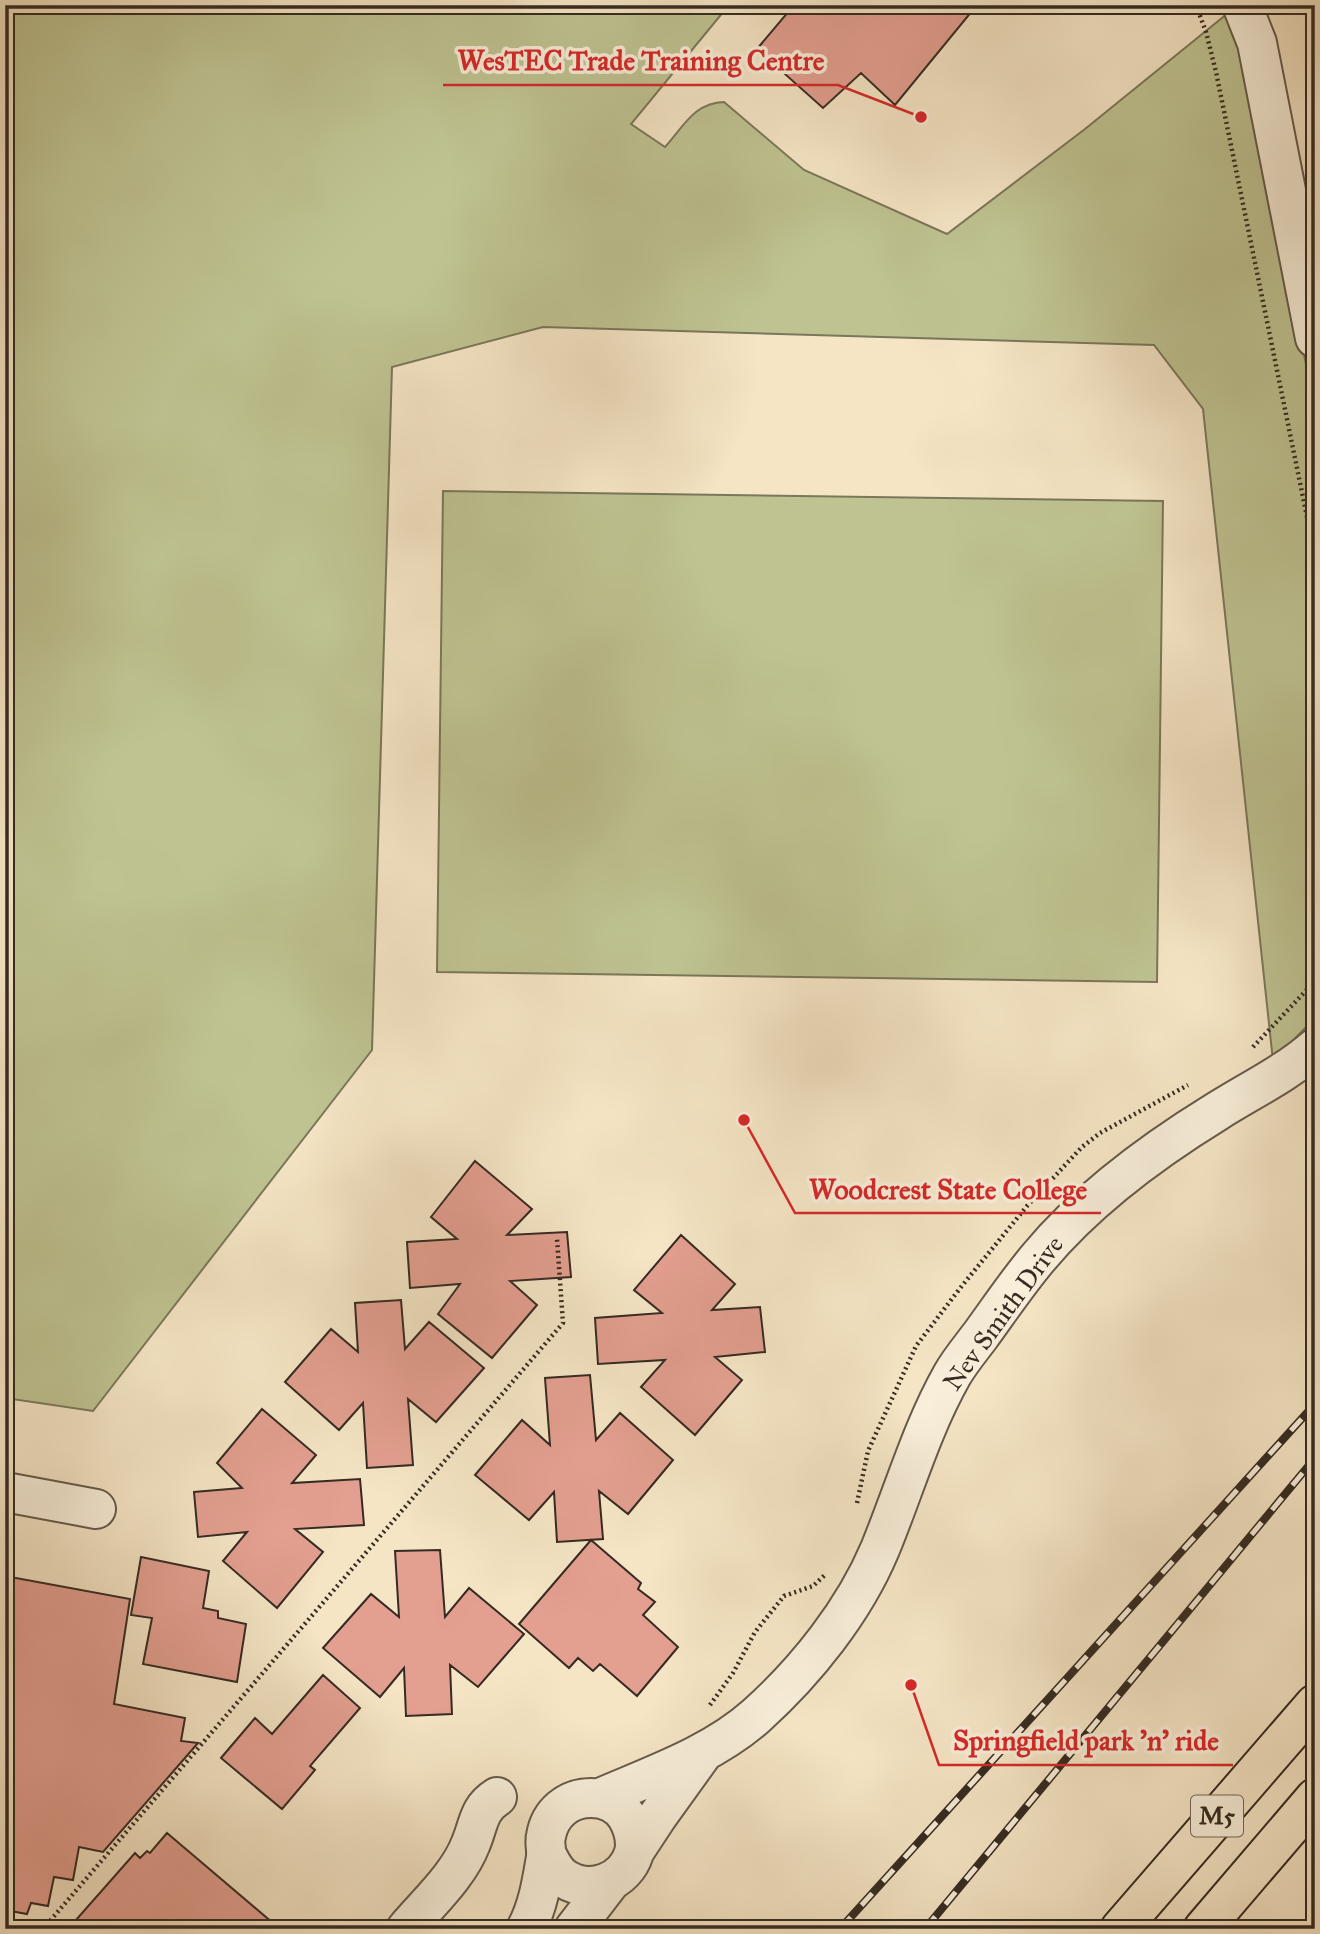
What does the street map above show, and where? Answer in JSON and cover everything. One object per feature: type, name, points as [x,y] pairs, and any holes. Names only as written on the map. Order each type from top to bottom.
[{"type":"highway","name":"M5","points":[[1120,1929],[1315,1704]]},
{"type":"highway","name":"M5","points":[[1203,1929],[1315,1798]]},
{"type":"street","points":[[1242,5],[1257,43],[1315,338]]},
{"type":"street","name":"Nev Smith Drive","points":[[526,1929],[534,1915],[546,1853],[545,1837],[554,1814],[566,1804],[580,1798],[600,1798],[705,1752],[755,1717],[820,1648],[853,1600],[879,1551],[912,1461],[952,1374],[1038,1259],[1069,1223],[1168,1142],[1271,1081],[1315,1048]]},
{"type":"street","points":[[5,1492],[96,1509]]},
{"type":"street","name":"Nev Smith Drive","points":[[574,1929],[705,1752]]},
{"type":"street","points":[[406,1929],[465,1856],[482,1810],[497,1797]]},
{"type":"street","points":[[546,1853],[564,1879],[581,1885],[596,1886],[622,1867],[635,1841],[632,1826],[624,1812],[600,1798]]},
{"type":"path","points":[[1196,5],[1216,72],[1315,556]]},
{"type":"path","points":[[43,1929],[563,1323],[557,1239]]},
{"type":"green space","points":[[5,5],[729,5],[631,124],[665,147],[697,111],[714,103],[724,102],[804,170],[947,234],[1085,129],[1233,9],[1315,413],[1315,1018],[1273,1061],[1203,409],[1154,345],[543,327],[392,367],[372,1050],[93,1411],[5,1398]]},
{"type":"green space","points":[[443,491],[1163,501],[1157,982],[437,972]]},
{"type":"building","points":[[794,5],[977,5],[895,105],[861,73],[823,108],[757,49]]},
{"type":"building","points":[[475,1161],[532,1209],[507,1235],[567,1232],[571,1277],[510,1281],[537,1305],[492,1358],[438,1314],[460,1284],[410,1288],[407,1242],[457,1239],[431,1217]]},
{"type":"building","points":[[681,1235],[735,1284],[712,1310],[760,1307],[765,1352],[715,1357],[742,1380],[695,1435],[641,1387],[665,1360],[598,1364],[595,1318],[662,1313],[634,1290]]},
{"type":"building","points":[[401,1300],[405,1349],[429,1322],[484,1368],[436,1422],[408,1399],[413,1465],[367,1468],[363,1403],[339,1430],[285,1382],[331,1329],[358,1352],[355,1303]]},
{"type":"building","points":[[590,1375],[596,1440],[620,1413],[673,1460],[628,1514],[599,1491],[603,1539],[557,1542],[554,1492],[529,1520],[475,1475],[522,1420],[550,1445],[545,1378]]},
{"type":"building","points":[[262,1409],[316,1455],[292,1483],[360,1479],[364,1525],[295,1529],[323,1552],[277,1608],[223,1561],[247,1532],[198,1537],[194,1492],[242,1488],[217,1463]]},
{"type":"building","points":[[591,1540],[641,1583],[638,1589],[655,1602],[643,1615],[678,1647],[637,1696],[600,1664],[593,1671],[578,1658],[569,1668],[519,1624]]},
{"type":"building","points":[[440,1550],[445,1617],[469,1588],[524,1634],[478,1687],[450,1665],[452,1714],[406,1716],[404,1668],[380,1697],[323,1648],[371,1594],[399,1617],[395,1551]]},
{"type":"building","points":[[141,1557],[209,1571],[203,1608],[218,1611],[218,1618],[246,1624],[237,1682],[143,1664],[152,1618],[131,1615]]},
{"type":"building","points":[[5,1576],[130,1599],[114,1704],[185,1718],[181,1741],[198,1743],[103,1852],[79,1847],[73,1880],[54,1877],[48,1906],[31,1903],[27,1914],[5,1910]]},
{"type":"building","points":[[323,1675],[360,1708],[310,1766],[315,1770],[282,1809],[221,1758],[255,1718],[272,1734]]},
{"type":"building","points":[[167,1833],[280,1929],[68,1929],[135,1853],[140,1858],[147,1851],[150,1853]]},
{"type":"railway","points":[[840,1929],[1315,1404]]},
{"type":"railway","points":[[925,1929],[1315,1458]]},
{"type":"place","name":"WesTEC Trade Training Centre","points":[[921,117]]},
{"type":"place","name":"Woodcrest State College","points":[[744,1120]]},
{"type":"place","name":"Springfield park 'n' ride","points":[[911,1685]]}]
